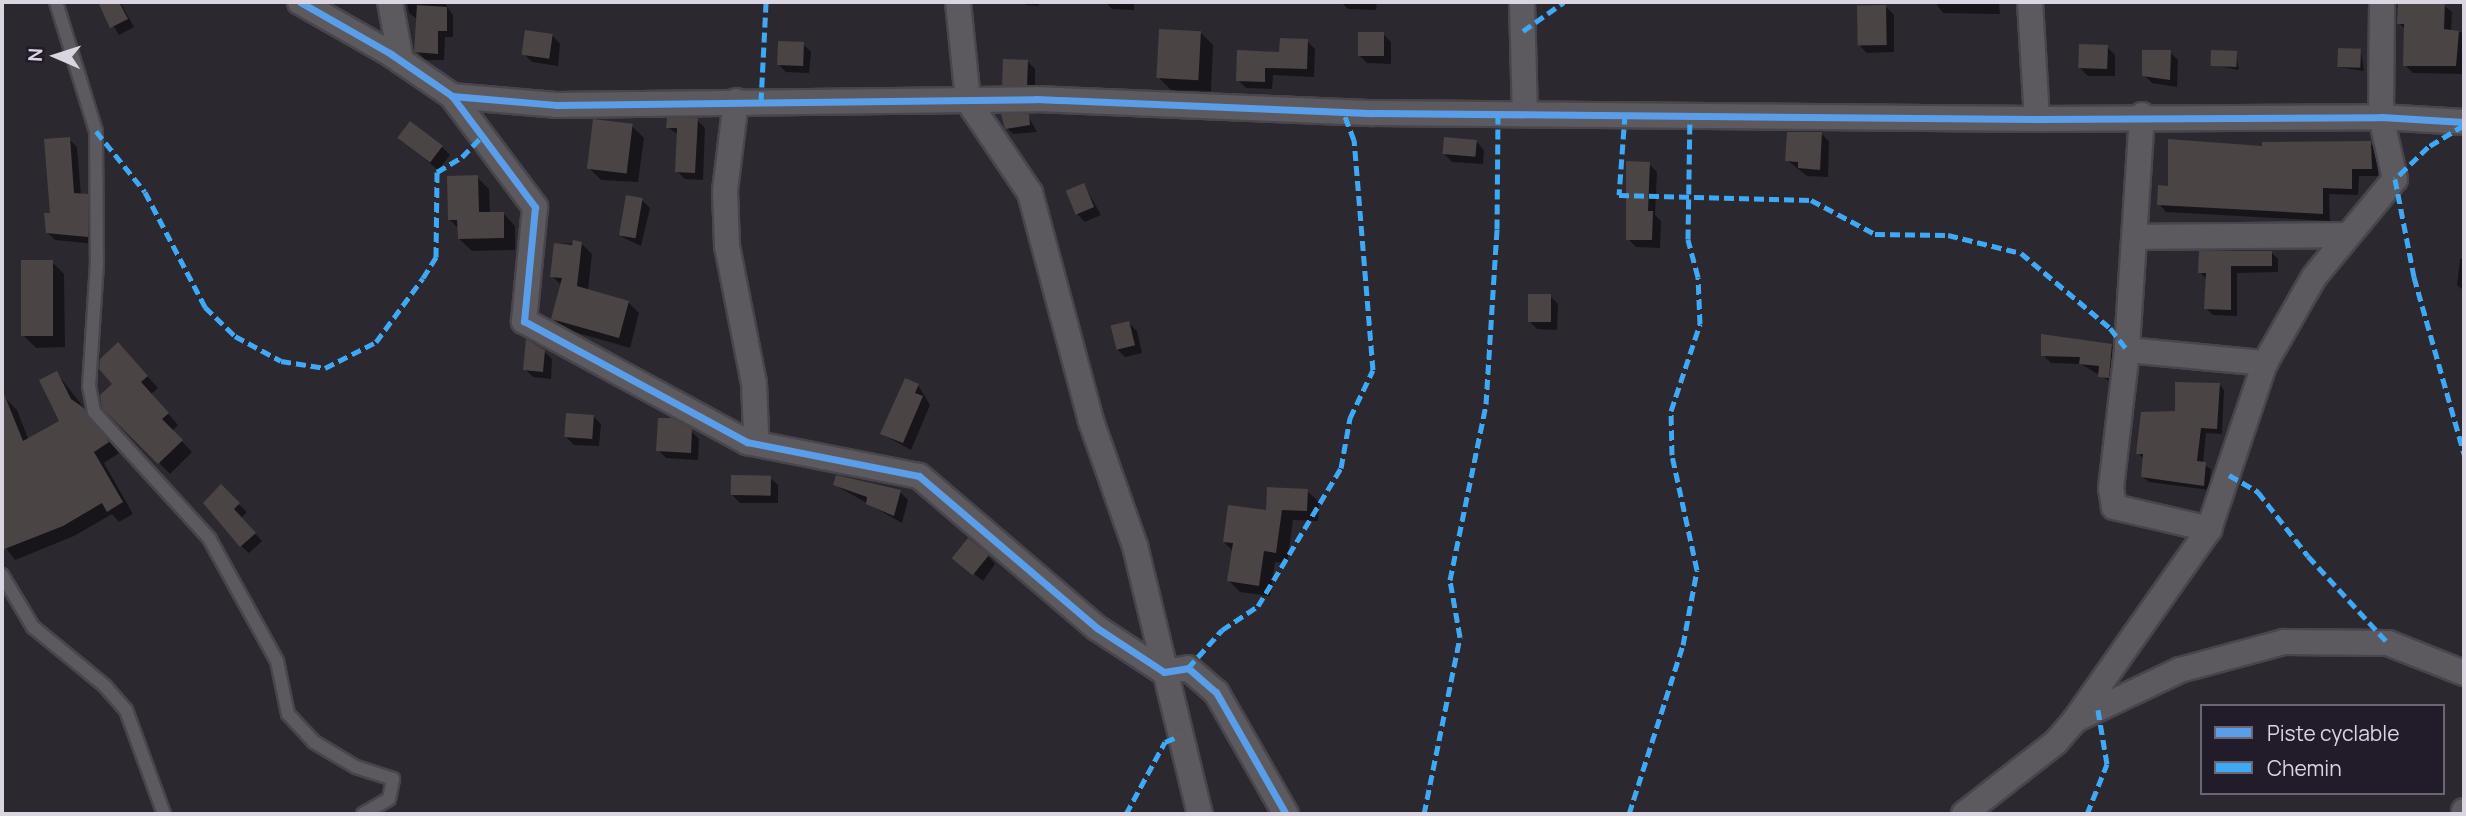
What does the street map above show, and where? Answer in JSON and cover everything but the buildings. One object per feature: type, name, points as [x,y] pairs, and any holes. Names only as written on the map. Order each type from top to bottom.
[{"type":"street","points":[[300,2],[401,61],[452,96],[535,207],[524,321],[747,442],[919,476],[1097,628],[1164,672],[1188,668],[1216,692],[1286,814]]},
{"type":"street","points":[[390,2],[401,61]]},
{"type":"street","points":[[958,2],[968,101],[1030,193],[1091,422],[1135,547],[1200,814]]},
{"type":"street","points":[[1522,2],[1525,113]]},
{"type":"street","points":[[2030,2],[2037,119]]},
{"type":"street","points":[[1964,814],[2056,742],[2075,720],[2209,529],[2265,363],[2314,277],[2395,179],[2381,117],[2382,2]]},
{"type":"street","points":[[452,96],[556,105],[736,101],[968,101],[1525,113],[2037,119],[2142,115],[2381,117],[2464,122]]},
{"type":"street","points":[[736,101],[724,191],[727,246],[754,383],[756,432],[747,442]]},
{"type":"street","points":[[2142,115],[2127,350],[2111,488],[2114,507],[2209,529]]},
{"type":"street","points":[[2134,237],[2347,234]]},
{"type":"street","points":[[2127,350],[2265,363]]},
{"type":"street","points":[[2075,720],[2180,670],[2284,642],[2388,643],[2464,673]]},
{"type":"lane","points":[[56,2],[96,131],[97,263],[89,386],[94,412],[209,538],[277,662],[288,714],[314,742],[356,766],[393,779],[389,799],[363,814]]},
{"type":"lane","points":[[2,575],[33,627],[105,686],[126,710],[164,814]]},
{"type":"marked path","points":[[761,102],[766,2]]},
{"type":"marked path","points":[[1523,31],[1564,2]]},
{"type":"marked path","points":[[1188,668],[1222,630],[1258,606],[1341,468],[1350,418],[1373,370],[1354,140],[1343,111]]},
{"type":"marked path","points":[[1424,814],[1460,637],[1450,580],[1486,404],[1497,229],[1498,113]]},
{"type":"marked path","points":[[1625,114],[1619,195],[1811,200],[1875,234],[1948,235],[2021,253],[2110,328],[2127,350]]},
{"type":"marked path","points":[[1629,814],[1683,645],[1697,570],[1672,455],[1671,411],[1700,324],[1698,277],[1688,239],[1690,115]]},
{"type":"marked path","points":[[2464,125],[2428,147],[2395,179],[2414,277],[2464,454]]},
{"type":"marked path","points":[[96,131],[145,192],[205,307],[235,336],[281,361],[325,368],[376,342],[423,278],[436,257],[437,172],[462,157],[483,135]]},
{"type":"marked path","points":[[2229,475],[2258,492],[2308,556],[2388,643]]},
{"type":"marked path","points":[[2087,814],[2107,764],[2098,710]]},
{"type":"marked path","points":[[1126,814],[1165,742],[1179,736]]},
{"type":"cycle path","points":[[300,2],[391,54],[452,96],[535,207],[524,321],[747,442],[919,476],[1097,628],[1164,672],[1188,668],[1216,692],[1286,814]]},
{"type":"cycle path","points":[[452,96],[556,105],[1036,99],[1374,113],[2037,119],[2381,117],[2464,122]]}]
